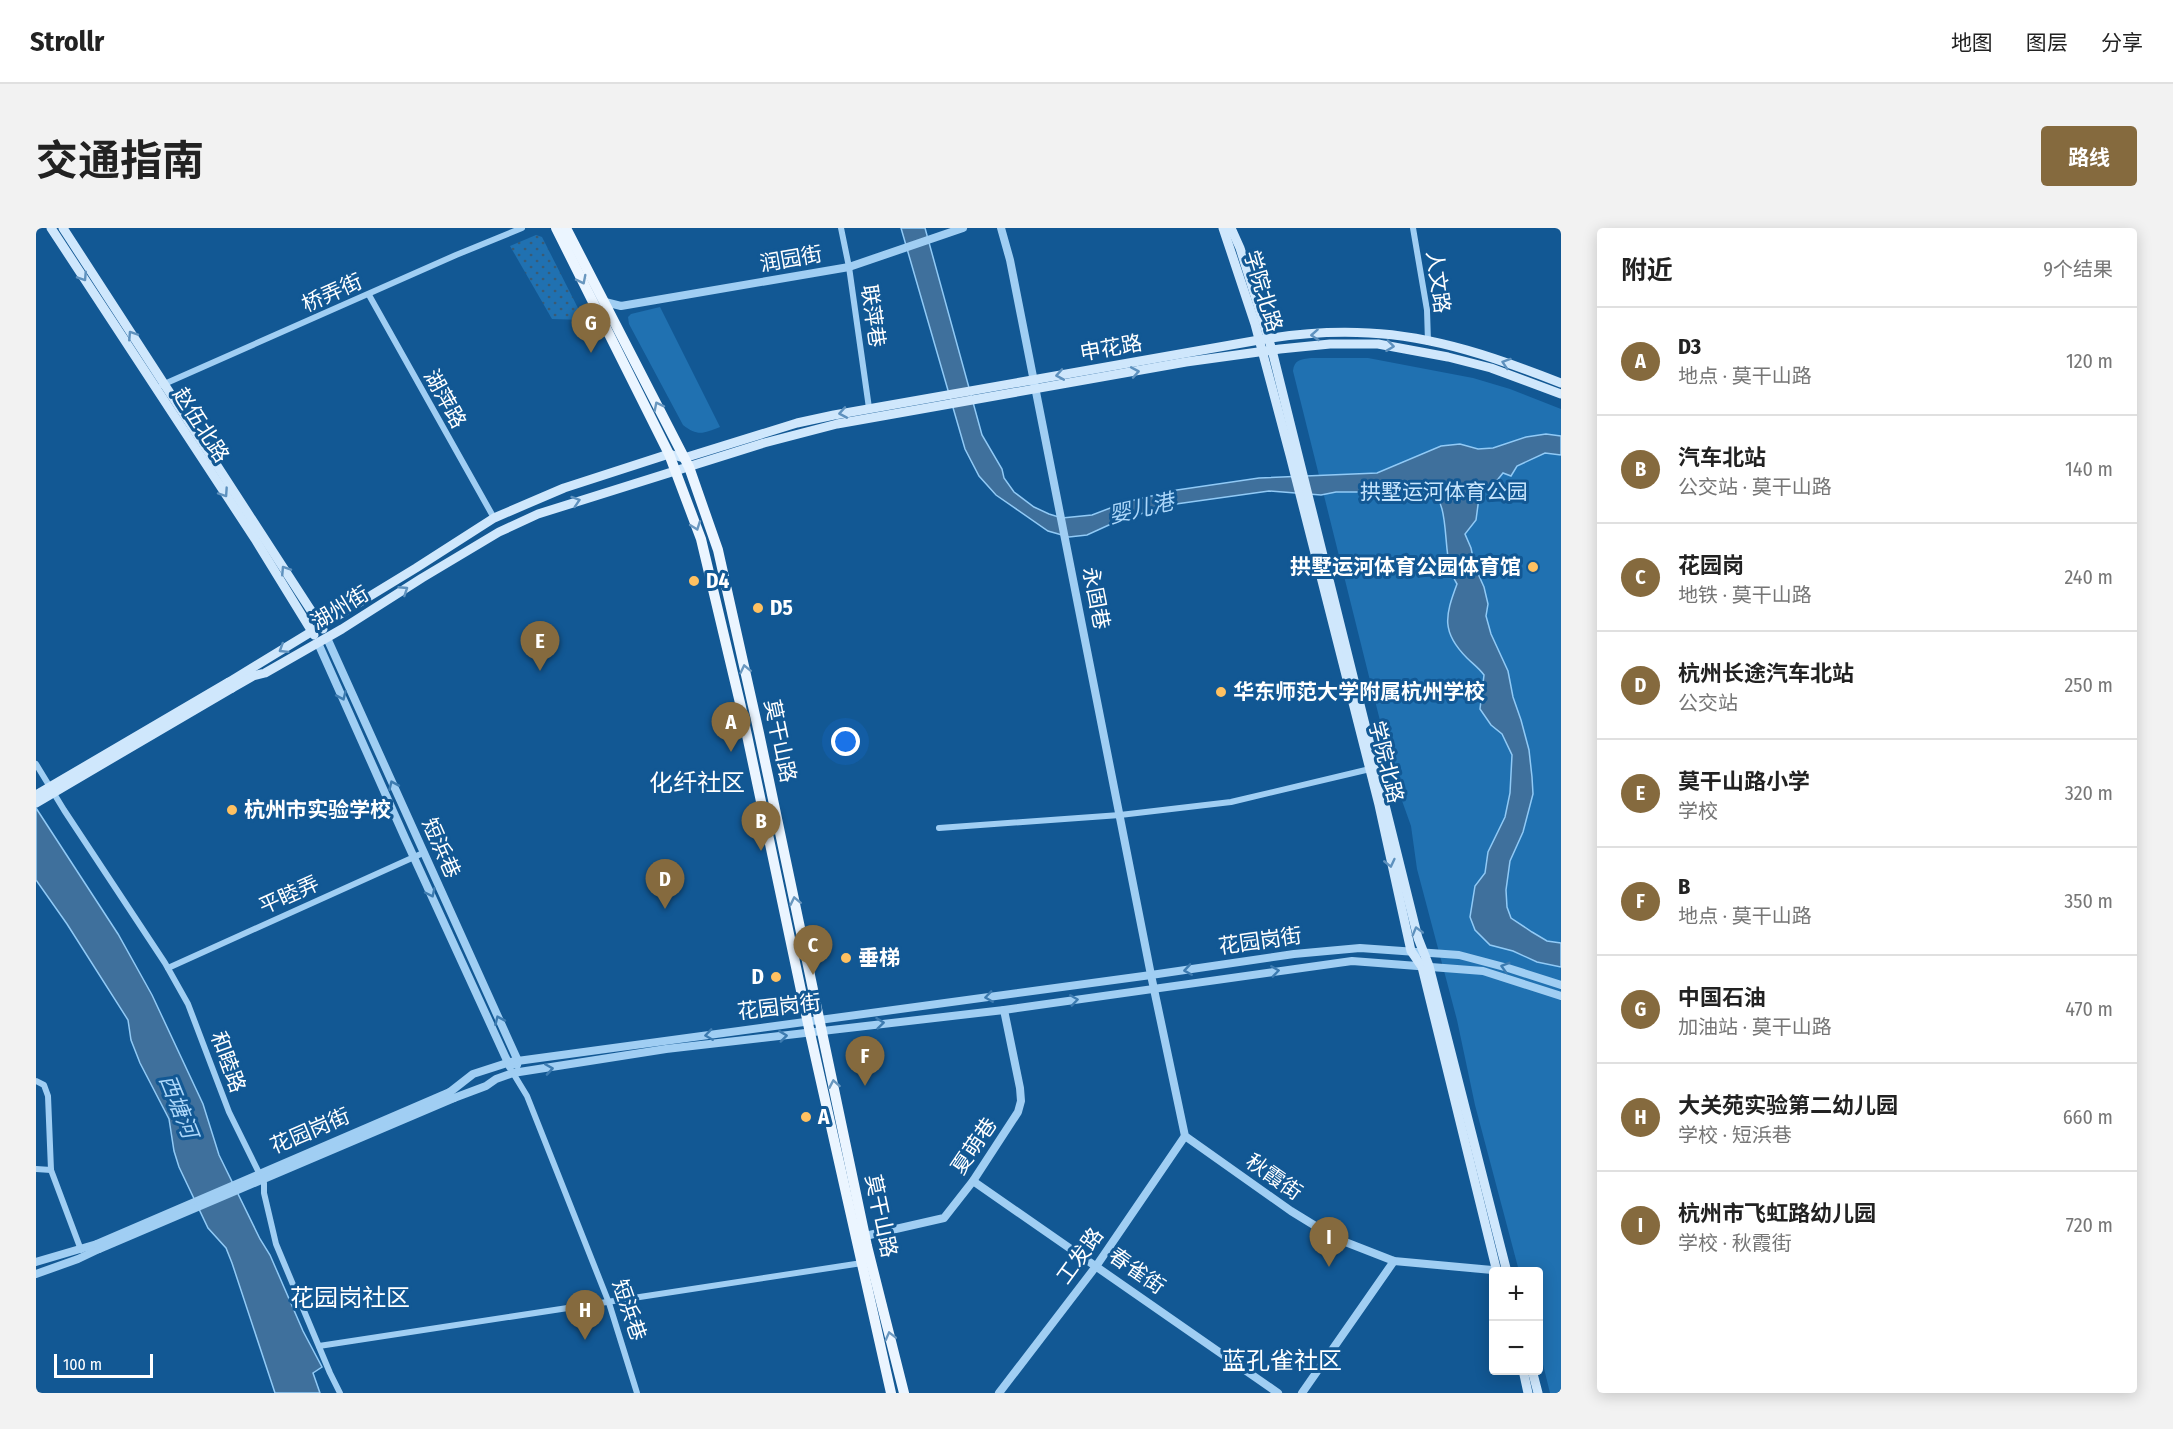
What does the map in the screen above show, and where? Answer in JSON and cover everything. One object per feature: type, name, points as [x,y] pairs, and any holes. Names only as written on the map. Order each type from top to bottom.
[{"type":"main road","name":"赵伍北路","points":[[51,228],[321,625],[323,640]]},
{"type":"main road","name":"赵伍北路","points":[[63,228],[312,631],[323,640]]},
{"type":"main road","name":"莫干山路","points":[[556,228],[669,454],[701,539],[904,1393]]},
{"type":"main road","name":"莫干山路","points":[[566,228],[686,463],[723,566],[862,1263],[891,1393]]},
{"type":"main road","name":"学院北路","points":[[1223,228],[1267,350],[1302,471],[1305,500],[1411,951],[1426,966]]},
{"type":"main road","name":"学院北路","points":[[1231,228],[1240,249],[1263,339]]},
{"type":"main road","name":"申花路","points":[[686,463],[807,431],[974,396],[1033,380],[1263,339],[1369,333],[1428,342],[1496,359],[1561,383]]},
{"type":"main road","name":"申花路","points":[[974,396],[1036,390],[1163,366],[1267,350],[1330,344],[1400,347],[1491,368],[1561,394]]},
{"type":"main road","name":"学院北路","points":[[1267,350],[1290,455],[1305,500],[1364,713],[1418,939],[1425,952],[1426,966],[1501,1267]]},
{"type":"main road","name":"申花路","points":[[676,471],[686,463],[797,423],[869,408],[944,402]]},
{"type":"main road","points":[[669,454],[686,463]]},
{"type":"main road","name":"湖州街","points":[[36,803],[231,685],[321,625],[494,518],[564,488],[669,454]]},
{"type":"main road","name":"湖州街","points":[[36,795],[231,685],[265,673],[499,532],[578,500],[676,471]]},
{"type":"main road","points":[[1524,1375],[1528,1393]]},
{"type":"main road","points":[[1533,1375],[1538,1393]]},
{"type":"street","name":"桥弄街","points":[[160,386],[522,228]]},
{"type":"street","name":"联萍巷","points":[[841,228],[849,267],[869,408]]},
{"type":"street","name":"润园街","points":[[605,302],[621,306],[849,267],[963,228]]},
{"type":"street","name":"永固巷","points":[[1001,228],[1010,260],[1069,553],[1151,975]]},
{"type":"street","name":"人文路","points":[[1413,228],[1427,310],[1428,342]]},
{"type":"street","name":"湖萍路","points":[[369,295],[494,518]]},
{"type":"street","points":[[614,320],[621,306]]},
{"type":"street","name":"短浜巷","points":[[323,640],[518,1061]]},
{"type":"street","name":"短浜巷","points":[[323,640],[414,857],[508,1063],[527,1096],[609,1303],[637,1393]]},
{"type":"street","name":"和睦路","points":[[36,764],[168,968],[188,1004],[229,1112],[264,1183],[264,1193],[276,1245],[340,1393]]},
{"type":"street","points":[[939,828],[1120,815],[1231,802],[1370,770]]},
{"type":"street","name":"平睦弄","points":[[168,968],[423,853]]},
{"type":"street","name":"花园岗街","points":[[36,1274],[82,1252],[452,1095],[486,1086],[496,1079],[513,1073],[1305,952],[1360,948],[1459,955],[1561,985]]},
{"type":"street","name":"花园岗街","points":[[452,1095],[473,1074],[518,1061],[815,1026],[1004,1010],[1352,961],[1483,971],[1561,996]]},
{"type":"street","points":[[1151,975],[1185,1136]]},
{"type":"street","name":"夏萌巷","points":[[865,1236],[944,1218],[973,1181],[1018,1112],[1021,1101],[1020,1088],[1004,1010]]},
{"type":"street","points":[[513,1073],[518,1061]]},
{"type":"street","points":[[36,1081],[44,1085],[48,1096],[51,1170],[82,1252]]},
{"type":"street","name":"秋霞街","points":[[1185,1136],[1316,1228],[1335,1238],[1394,1261],[1489,1270]]},
{"type":"street","name":"工发路","points":[[999,1393],[1097,1265],[1185,1136]]},
{"type":"street","points":[[36,1169],[51,1170]]},
{"type":"street","name":"春雀街","points":[[973,1181],[1278,1393]]},
{"type":"street","name":"花园岗街","points":[[36,1262],[82,1252]]},
{"type":"street","points":[[1302,1393],[1394,1261]]},
{"type":"street","points":[[319,1346],[862,1263]]},
{"type":"green space","points":[[536,235],[542,237],[584,320],[552,319],[510,246]]},
{"type":"green space","points":[[660,307],[720,427],[701,433],[683,425],[629,324],[628,317],[631,314]]},
{"type":"green space","name":"拱墅运河体育公园","points":[[1368,358],[1473,378],[1510,389],[1561,409],[1561,1393],[1550,1393],[1543,1364],[1543,1267],[1518,1267],[1475,1105],[1457,1020],[1417,869],[1411,826],[1395,781],[1293,371],[1295,364],[1304,359]]},
{"type":"water","name":"婴儿港","points":[[901,228],[925,228],[982,435],[1002,469],[1004,478],[1014,492],[1034,507],[1049,514],[1062,518],[1092,515],[1126,502],[1177,490],[1259,478],[1377,473],[1441,446],[1460,444],[1478,449],[1493,448],[1526,437],[1546,434],[1561,436],[1561,455],[1545,453],[1517,466],[1511,476],[1503,473],[1491,488],[1485,487],[1480,490],[1476,520],[1465,534],[1484,587],[1488,604],[1486,616],[1491,634],[1508,671],[1513,697],[1529,750],[1533,794],[1523,832],[1510,861],[1506,890],[1507,907],[1511,918],[1532,932],[1547,941],[1561,943],[1561,967],[1537,962],[1513,951],[1490,945],[1475,930],[1470,917],[1475,886],[1485,873],[1488,852],[1505,817],[1510,793],[1512,755],[1502,734],[1491,725],[1480,709],[1484,675],[1459,649],[1449,632],[1448,615],[1457,584],[1448,557],[1443,512],[1435,493],[1428,486],[1321,495],[1269,491],[1176,504],[1122,519],[1087,535],[1069,537],[1048,531],[996,495],[979,476],[965,449]]},
{"type":"water","name":"西塘河","points":[[36,808],[118,934],[152,995],[203,1104],[219,1155],[270,1255],[303,1331],[322,1367],[313,1373],[320,1393],[275,1393],[232,1263],[226,1248],[208,1228],[179,1167],[169,1119],[140,1063],[131,1040],[128,1020],[36,880]]},
{"type":"place","name":"中国石油","points":[[591,353]]},
{"type":"place","name":"拱墅运河体育公园体育馆","points":[[1533,567]]},
{"type":"place","name":"D4","points":[[694,581]]},
{"type":"place","name":"D5","points":[[758,608]]},
{"type":"place","name":"莫干山路小学","points":[[540,671]]},
{"type":"place","name":"华东师范大学附属杭州学校","points":[[1221,692]]},
{"type":"place","name":"D3","points":[[731,752]]},
{"type":"place","name":"杭州市实验学校","points":[[232,810]]},
{"type":"place","name":"汽车北站","points":[[761,851]]},
{"type":"place","name":"杭州长途汽车北站","points":[[665,909]]},
{"type":"place","name":"垂梯","points":[[846,958]]},
{"type":"place","name":"花园岗","points":[[813,975]]},
{"type":"place","name":"D","points":[[776,977]]},
{"type":"place","name":"B","points":[[865,1086]]},
{"type":"place","name":"A","points":[[806,1117]]},
{"type":"place","name":"杭州市飞虹路幼儿园","points":[[1329,1267]]},
{"type":"place","name":"大关苑实验第二幼儿园","points":[[585,1340]]},
{"type":"district","name":"化纤社区","points":[[697,783]]},
{"type":"district","name":"花园岗社区","points":[[350,1298]]},
{"type":"district","name":"蓝孔雀社区","points":[[1282,1361]]}]
